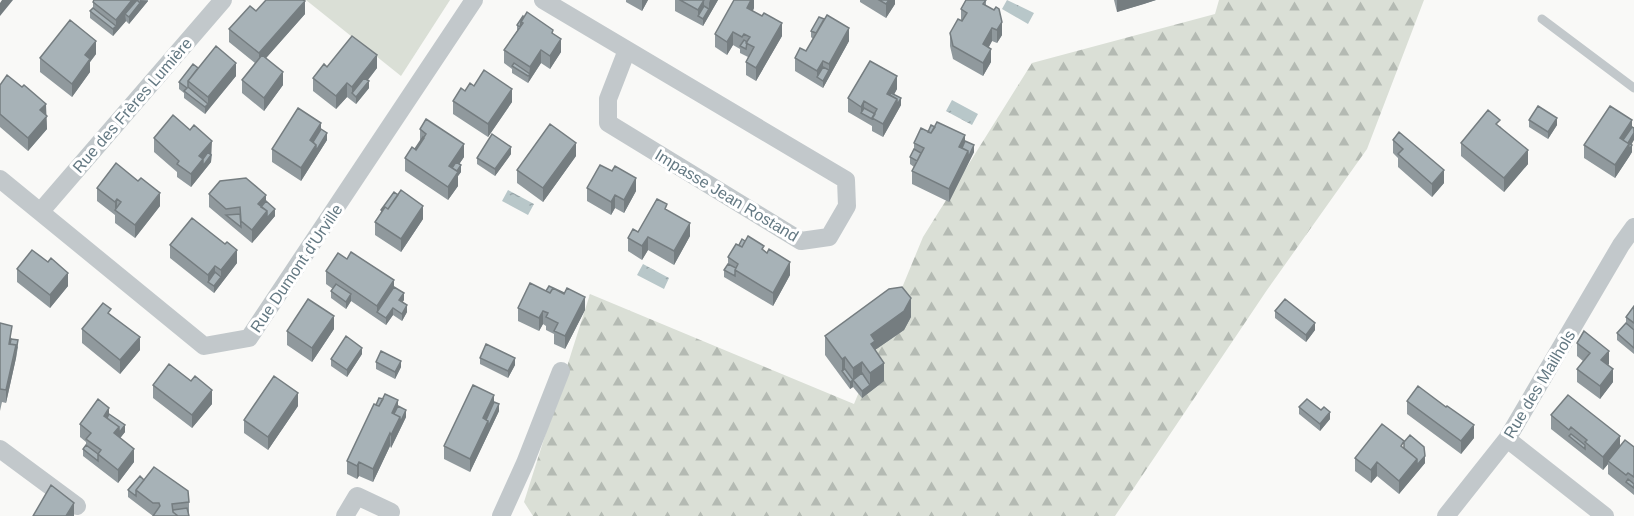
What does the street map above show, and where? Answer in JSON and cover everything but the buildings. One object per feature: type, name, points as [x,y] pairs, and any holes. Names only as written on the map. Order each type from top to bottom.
[{"type":"street","name":"Rue des Frères Lumière","points":[[41,211],[223,0]]},
{"type":"street","name":"Rue Dumont d'Urville","points":[[0,179],[204,346],[249,338],[474,0]]},
{"type":"street","name":"Impasse Jean Rostand","points":[[543,0],[846,180],[847,206],[829,237],[801,241],[608,123],[608,99],[627,50]]},
{"type":"street","name":"Rue des Mailhols","points":[[1446,516],[1506,439],[1628,250],[1634,227]]},
{"type":"street","points":[[501,516],[525,463],[561,371]]},
{"type":"street","points":[[1506,439],[1605,516]]},
{"type":"street","points":[[0,448],[77,506]]},
{"type":"street","points":[[345,516],[357,496],[391,512],[389,516]]},
{"type":"lane","points":[[1542,19],[1634,88]]},
{"type":"green space","points":[[306,0],[450,0],[401,76]]},
{"type":"green space","points":[[1219,0],[1424,0],[1367,149],[1267,290],[1115,516],[533,516],[524,502],[590,294],[854,404],[923,237],[1032,63],[1215,14]]},
{"type":"water","points":[[1007,0],[1034,13],[1028,24],[1002,9]]},
{"type":"water","points":[[952,100],[978,114],[972,125],[946,111]]},
{"type":"water","points":[[508,190],[534,204],[528,215],[502,201]]},
{"type":"water","points":[[643,264],[669,278],[664,289],[637,275]]}]
